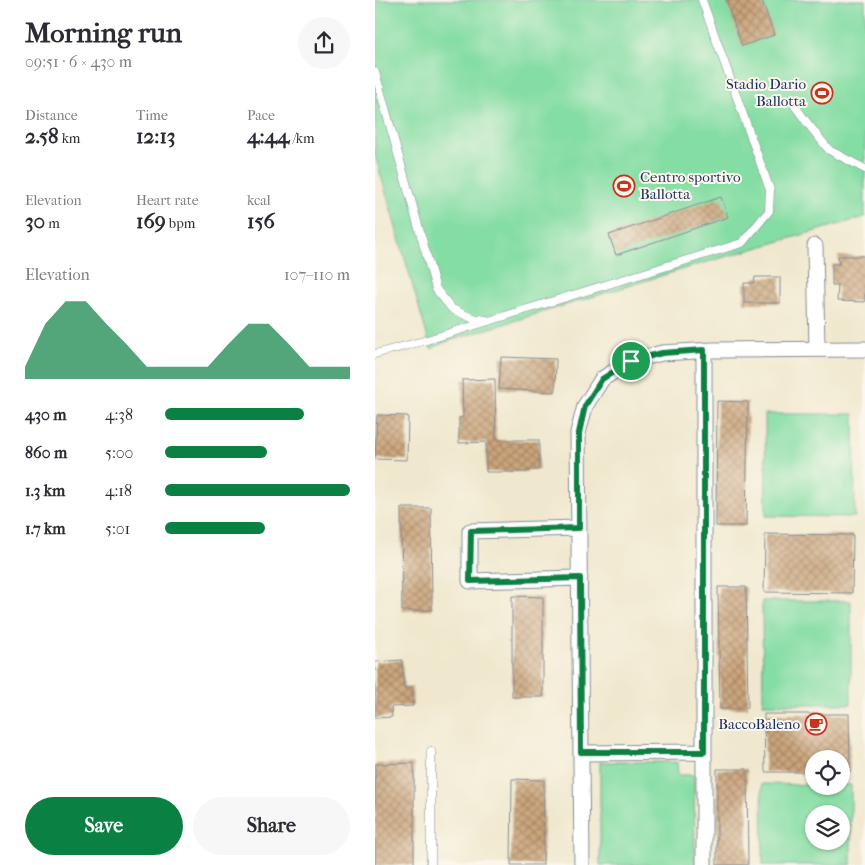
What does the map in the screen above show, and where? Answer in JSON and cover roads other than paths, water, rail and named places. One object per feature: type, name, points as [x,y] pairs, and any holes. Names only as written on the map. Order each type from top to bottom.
[{"type":"street","points":[[815,246],[817,349]]},
{"type":"street","points":[[582,865],[579,433],[585,406],[602,379],[631,361],[662,353],[704,350],[865,348]]},
{"type":"street","points":[[704,350],[704,865]]},
{"type":"street","points":[[579,528],[471,531],[470,581],[580,578]]},
{"type":"street","points":[[581,752],[704,752]]},
{"type":"lane","points":[[375,354],[742,243],[769,212],[771,190],[702,0]]},
{"type":"lane","points":[[375,72],[436,289],[452,309],[472,318],[490,320]]},
{"type":"lane","points":[[793,103],[829,150],[865,169]]},
{"type":"lane","points":[[431,751],[431,865]]},
{"type":"place","name":"Stadio Dario Ballotta","points":[[822,93]]},
{"type":"place","name":"Centro sportivo Ballotta","points":[[624,186]]},
{"type":"place","name":"BaccoBaleno","points":[[816,724]]}]
